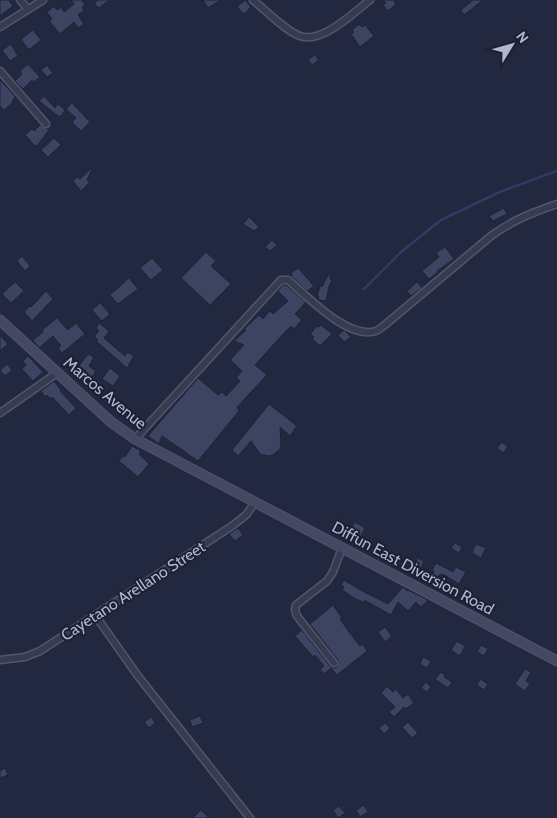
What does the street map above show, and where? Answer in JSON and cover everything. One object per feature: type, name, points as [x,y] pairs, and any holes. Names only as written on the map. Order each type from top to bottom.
[{"type":"main road","name":"Marcos Avenue","points":[[0,320],[111,422],[135,439],[255,502]]},
{"type":"main road","name":"Diffun East Diversion Road","points":[[255,502],[557,661]]},
{"type":"street","points":[[20,0],[28,9]]},
{"type":"street","points":[[0,27],[43,0]]},
{"type":"street","points":[[253,0],[298,35],[308,38],[317,37],[326,32],[370,0]]},
{"type":"street","points":[[0,71],[46,124]]},
{"type":"street","points":[[135,439],[281,280],[288,280],[338,322],[367,332],[377,330],[507,224],[557,204]]},
{"type":"street","points":[[0,413],[57,373]]},
{"type":"street","name":"Cayetano Arellano Street","points":[[0,660],[25,658],[40,651],[232,526],[246,515],[255,502]]},
{"type":"street","points":[[334,663],[298,616],[296,605],[330,576],[342,548]]},
{"type":"street","points":[[95,615],[138,676],[250,818]]},
{"type":"building","points":[[0,0],[9,0],[13,6],[0,16]]},
{"type":"building","points":[[71,0],[82,0],[85,5],[82,7],[84,10],[78,15],[84,24],[78,28],[74,22],[60,34],[49,21],[52,19],[47,12],[54,6],[57,10],[61,7],[64,12],[74,4]]},
{"type":"building","points":[[98,0],[109,0],[99,8],[94,3]]},
{"type":"building","points":[[203,0],[221,0],[208,8]]},
{"type":"building","points":[[245,0],[251,7],[244,14],[237,7]]},
{"type":"building","points":[[383,0],[393,0],[396,4],[388,11],[383,5],[386,3]]},
{"type":"building","points":[[473,0],[483,0],[464,15],[461,10]]},
{"type":"building","points":[[359,24],[362,27],[365,25],[374,36],[360,47],[351,34],[354,32],[352,30]]},
{"type":"building","points":[[33,30],[41,40],[28,49],[21,39]]},
{"type":"building","points":[[11,44],[18,56],[10,61],[2,50]]},
{"type":"building","points":[[315,55],[319,60],[312,65],[308,60]]},
{"type":"building","points":[[28,64],[40,77],[34,82],[32,80],[23,89],[15,81],[22,74],[20,71]]},
{"type":"building","points":[[47,65],[53,73],[47,77],[41,70]]},
{"type":"building","points":[[0,80],[15,96],[12,103],[4,110],[0,106]]},
{"type":"building","points":[[44,96],[55,108],[58,104],[65,110],[61,116],[58,116],[39,101]]},
{"type":"building","points":[[72,103],[90,122],[81,131],[72,122],[76,118],[66,109]]},
{"type":"building","points":[[40,125],[49,130],[37,146],[35,146],[25,135],[32,129],[34,131]]},
{"type":"building","points":[[54,138],[61,145],[48,157],[41,150]]},
{"type":"building","points":[[93,167],[87,180],[90,182],[81,191],[73,181],[77,177],[80,179]]},
{"type":"building","points":[[504,208],[507,214],[493,221],[489,216]]},
{"type":"building","points":[[249,217],[259,227],[254,231],[243,224]]},
{"type":"building","points":[[272,240],[277,245],[270,251],[265,247]]},
{"type":"building","points":[[445,247],[454,259],[429,279],[422,271],[439,257],[436,253]]},
{"type":"building","points":[[206,252],[216,261],[211,266],[231,284],[210,305],[181,278]]},
{"type":"building","points":[[22,256],[30,266],[25,271],[17,261]]},
{"type":"building","points":[[152,258],[163,270],[151,280],[140,268]]},
{"type":"building","points":[[298,268],[314,286],[307,291],[291,276],[291,273]]},
{"type":"building","points":[[330,271],[330,279],[332,280],[326,301],[318,300],[319,296],[317,296],[320,286],[322,287]]},
{"type":"building","points":[[129,278],[138,289],[118,304],[110,295]]},
{"type":"building","points":[[15,282],[24,291],[11,303],[2,294]]},
{"type":"building","points":[[417,282],[422,288],[411,296],[407,291]]},
{"type":"building","points":[[283,285],[286,285],[306,302],[295,314],[302,320],[294,329],[291,326],[255,365],[267,375],[237,407],[239,411],[198,461],[162,436],[159,444],[148,436],[198,378],[218,395],[222,392],[226,396],[240,381],[236,378],[242,371],[230,360],[244,345],[234,341],[259,315],[263,319],[270,311],[273,314],[288,301],[278,291]]},
{"type":"building","points":[[46,291],[53,299],[32,321],[24,312]]},
{"type":"building","points":[[100,303],[110,314],[102,321],[92,310]]},
{"type":"building","points":[[57,318],[68,330],[76,323],[85,334],[62,353],[58,348],[61,346],[53,336],[39,348],[33,340]]},
{"type":"building","points":[[99,323],[109,331],[104,338],[125,356],[127,352],[134,356],[127,368],[96,341],[98,340],[94,336],[99,331],[96,328]]},
{"type":"building","points":[[321,325],[332,334],[320,346],[312,339],[314,337],[310,334],[317,326]]},
{"type":"building","points":[[344,330],[351,337],[344,342],[338,335]]},
{"type":"building","points":[[0,335],[8,344],[0,351]]},
{"type":"building","points":[[88,354],[94,357],[89,366],[96,371],[90,380],[83,375],[86,371],[79,366]]},
{"type":"building","points":[[28,356],[43,372],[33,381],[22,369],[26,365],[23,361]]},
{"type":"building","points":[[7,364],[12,370],[5,376],[0,370]]},
{"type":"building","points":[[110,368],[120,376],[113,386],[102,379]]},
{"type":"building","points":[[54,381],[60,391],[76,408],[69,415],[52,397],[50,399],[47,395],[45,397],[41,391]]},
{"type":"building","points":[[269,404],[297,426],[290,436],[280,427],[280,449],[273,455],[260,454],[251,441],[238,456],[232,450]]},
{"type":"building","points":[[502,442],[508,447],[503,453],[497,448]]},
{"type":"building","points":[[132,446],[141,451],[139,454],[149,464],[138,477],[119,461],[123,456],[125,457]]},
{"type":"building","points":[[355,522],[365,528],[359,540],[348,533]]},
{"type":"building","points":[[238,528],[243,535],[235,541],[229,534]]},
{"type":"building","points":[[455,543],[462,547],[459,553],[451,548]]},
{"type":"building","points":[[476,544],[486,548],[481,558],[472,553]]},
{"type":"building","points":[[418,558],[424,561],[421,568],[414,564]]},
{"type":"building","points":[[436,563],[453,572],[456,567],[466,572],[459,584],[443,574],[439,575],[436,581],[431,578],[434,571],[432,570]]},
{"type":"building","points":[[344,580],[388,604],[403,587],[407,591],[428,600],[421,607],[416,602],[408,611],[398,602],[391,615],[364,600],[367,604],[354,598],[342,590],[344,587],[341,585]]},
{"type":"building","points":[[333,605],[349,632],[360,646],[363,644],[367,651],[337,675],[331,668],[324,674],[320,669],[324,666],[315,655],[313,657],[295,636],[302,630],[330,666],[337,667],[338,660],[310,624]]},
{"type":"building","points":[[385,627],[392,636],[385,642],[378,632]]},
{"type":"building","points":[[457,641],[465,646],[460,656],[451,650]]},
{"type":"building","points":[[481,645],[488,649],[484,656],[477,652]]},
{"type":"building","points":[[423,657],[431,661],[427,668],[420,664]]},
{"type":"building","points":[[525,669],[531,672],[526,681],[530,684],[525,691],[515,684]]},
{"type":"building","points":[[441,672],[446,676],[444,677],[452,682],[448,688],[435,679]]},
{"type":"building","points":[[480,679],[488,684],[484,690],[477,685]]},
{"type":"building","points":[[426,682],[431,687],[427,692],[421,688]]},
{"type":"building","points":[[387,686],[393,692],[396,689],[403,698],[408,694],[414,703],[406,709],[404,707],[394,717],[389,712],[395,707],[381,693]]},
{"type":"building","points":[[200,716],[203,723],[192,727],[190,720]]},
{"type":"building","points":[[151,717],[155,723],[149,728],[144,722]]},
{"type":"building","points":[[408,722],[418,733],[412,738],[402,727]]},
{"type":"building","points":[[385,723],[390,728],[384,734],[379,728]]},
{"type":"building","points":[[5,768],[8,775],[0,778],[0,771]]},
{"type":"building","points":[[364,805],[368,812],[360,817],[356,810]]},
{"type":"building","points":[[339,806],[345,813],[338,818],[333,810]]},
{"type":"building","points":[[201,810],[209,818],[193,818]]},
{"type":"waterway","points":[[364,289],[401,252],[441,220],[502,191],[557,171]]}]
